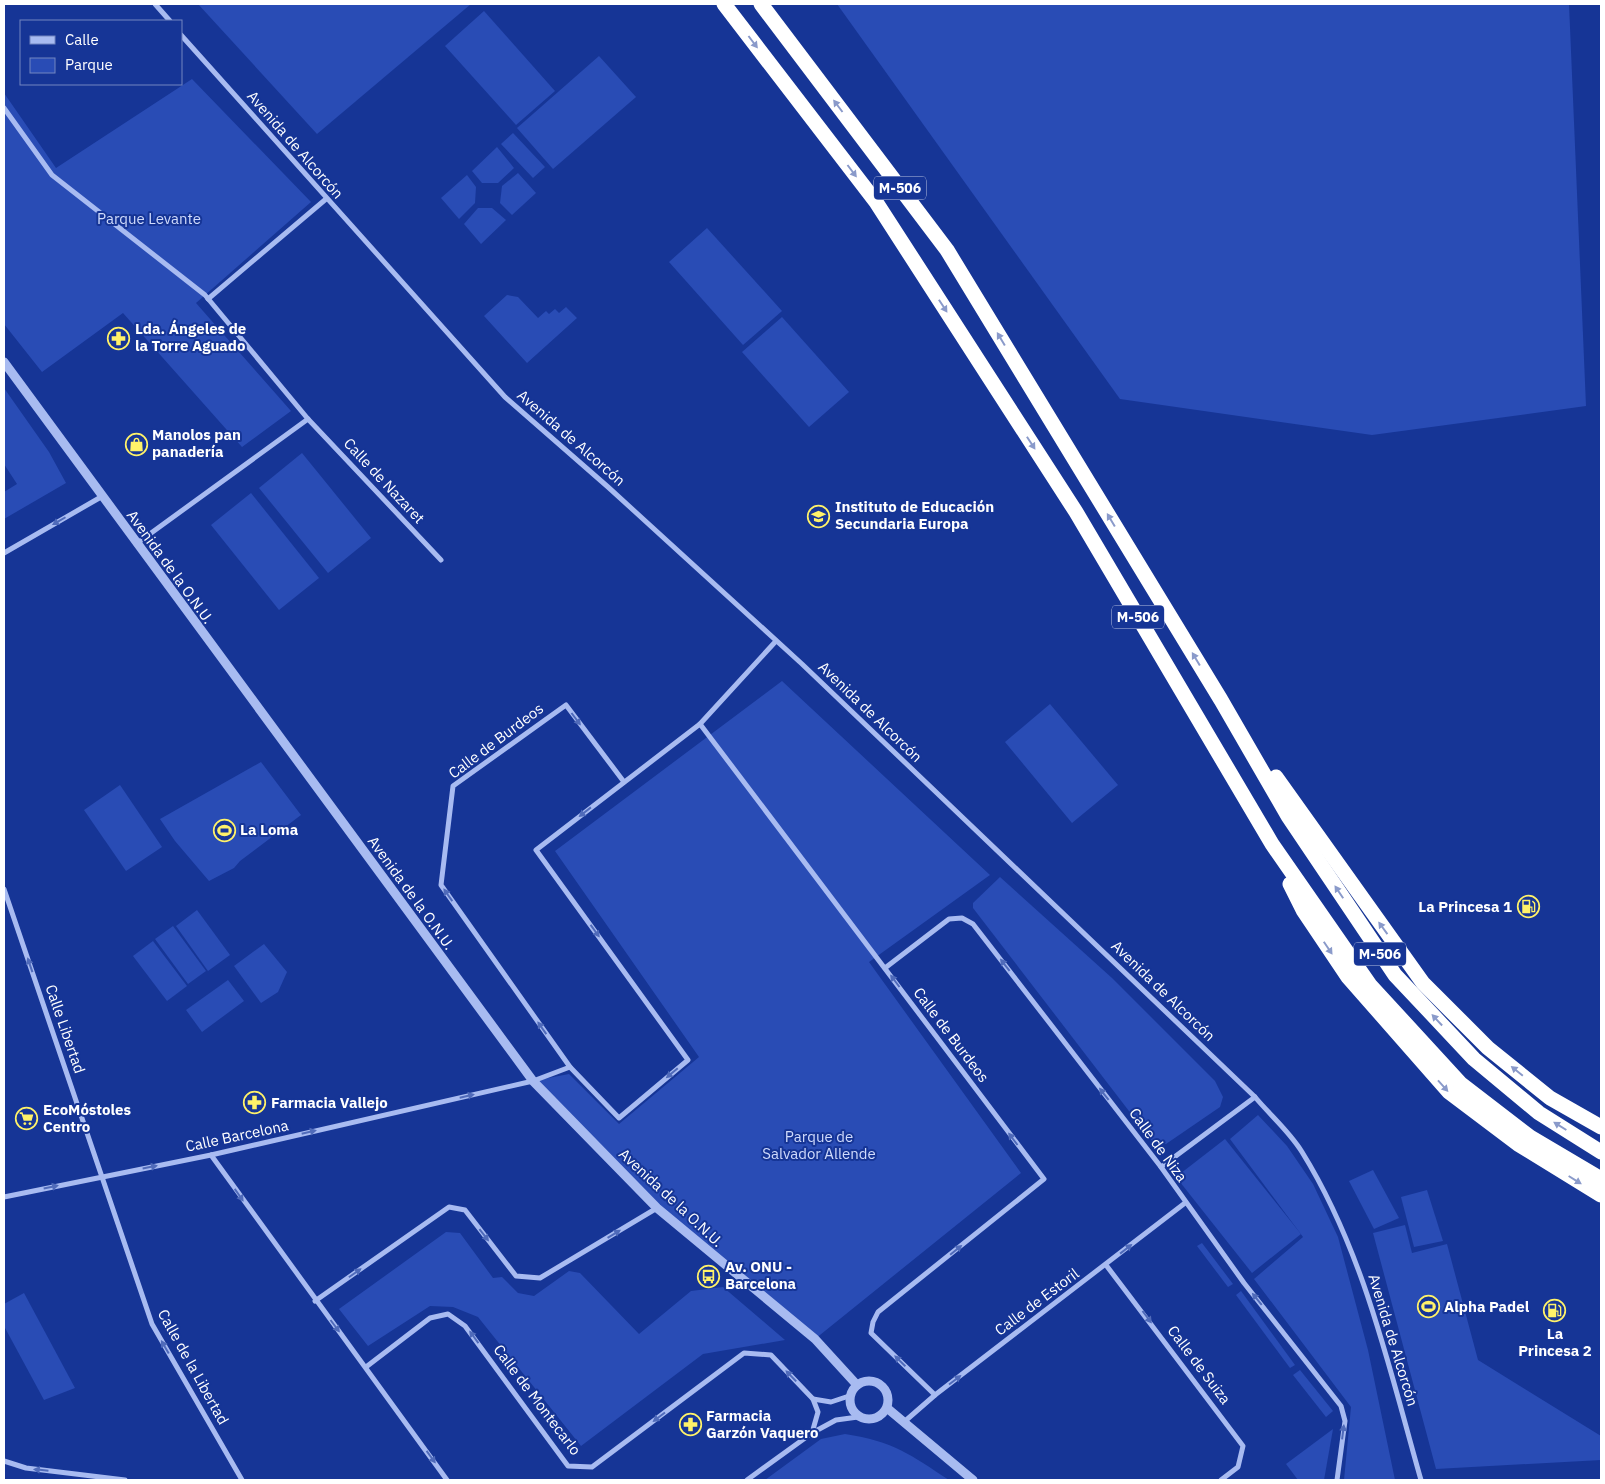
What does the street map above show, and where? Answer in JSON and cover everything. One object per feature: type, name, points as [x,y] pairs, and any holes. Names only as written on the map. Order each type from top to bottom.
[{"type":"highway","name":"M-506","points":[[724,4],[876,202],[1076,512],[1272,844],[1370,985],[1461,1084],[1530,1137],[1601,1180]]},
{"type":"highway","name":"M-506","points":[[761,4],[947,250],[1221,700],[1288,816],[1395,976],[1474,1059],[1539,1113],[1601,1152]]},
{"type":"highway","points":[[1221,700],[1423,984],[1488,1048],[1550,1098],[1601,1127]]},
{"type":"highway","points":[[1272,844],[1303,910],[1348,977],[1449,1092],[1518,1144],[1601,1195]]},
{"type":"street","points":[[155,4],[169,20]]},
{"type":"street","name":"Avenida de Alcorcón","points":[[182,36],[505,398],[555,444],[608,487],[776,641],[1106,953],[1255,1097],[1301,1150],[1339,1219],[1368,1294],[1421,1480]]},
{"type":"street","name":"Calle de Nazaret","points":[[4,108],[52,175],[208,299],[308,419],[441,560]]},
{"type":"street","points":[[208,299],[326,198]]},
{"type":"street","name":"Avenida de la O.N.U.","points":[[4,362],[101,497],[533,1081],[657,1208],[815,1339],[856,1385]]},
{"type":"street","points":[[136,544],[308,419]]},
{"type":"street","points":[[4,553],[101,497]]},
{"type":"street","points":[[700,724],[776,641]]},
{"type":"street","name":"Calle de Burdeos","points":[[624,782],[566,705],[453,786],[441,885],[570,1067],[619,1118],[688,1060],[536,850],[700,724],[1044,1179],[878,1312],[872,1322],[871,1333],[935,1395]]},
{"type":"street","name":"Calle Libertad","points":[[4,889],[102,1177]]},
{"type":"street","name":"Calle de Niza","points":[[885,968],[949,919],[962,918],[973,924],[1161,1167],[1244,1283],[1341,1406],[1345,1421],[1337,1480]]},
{"type":"street","points":[[533,1081],[570,1067]]},
{"type":"street","name":"Calle Barcelona","points":[[4,1198],[211,1155],[533,1081]]},
{"type":"street","points":[[1161,1167],[1255,1097]]},
{"type":"street","points":[[211,1155],[447,1480]]},
{"type":"street","name":"Calle de la Libertad","points":[[102,1177],[152,1324],[242,1480]]},
{"type":"street","name":"Calle de Estoril","points":[[904,1422],[935,1395],[1185,1203]]},
{"type":"street","points":[[316,1300],[449,1207],[465,1210],[516,1276],[540,1278],[657,1208]]},
{"type":"street","name":"Calle de Suiza","points":[[1106,1265],[1243,1446],[1238,1467],[1221,1480]]},
{"type":"street","name":"Calle de Montecarlo","points":[[366,1366],[430,1318],[448,1314],[465,1326],[568,1466],[592,1467],[744,1353],[771,1355],[813,1399]]},
{"type":"street","points":[[747,1480],[812,1432],[836,1420],[858,1417],[869,1420],[880,1417],[887,1408],[889,1398],[885,1388],[877,1382],[866,1381],[856,1385],[849,1396],[850,1408],[858,1417]]},
{"type":"street","points":[[813,1399],[830,1402],[849,1396]]},
{"type":"street","points":[[812,1432],[818,1412],[813,1399]]},
{"type":"street","points":[[887,1408],[973,1480]]},
{"type":"street","points":[[4,1461],[26,1468],[125,1480]]},
{"type":"green space","points":[[198,4],[471,4],[317,134]]},
{"type":"green space","points":[[837,4],[1569,4],[1586,406],[1372,435],[1120,399]]},
{"type":"green space","points":[[484,11],[555,91],[516,125],[445,46]]},
{"type":"green space","points":[[599,56],[636,97],[553,169],[517,128]]},
{"type":"green space","name":"Parque Levante","points":[[192,79],[311,202],[196,303],[291,411],[242,447],[123,313],[42,372],[4,324],[4,93],[56,168]]},
{"type":"green space","points":[[513,133],[545,167],[533,178],[501,144]]},
{"type":"green space","points":[[497,147],[514,168],[498,183],[482,183],[472,171]]},
{"type":"green space","points":[[518,173],[536,193],[512,215],[500,203],[502,186]]},
{"type":"green space","points":[[467,175],[476,187],[475,203],[459,219],[441,198]]},
{"type":"green space","points":[[478,208],[492,208],[506,220],[481,244],[464,224]]},
{"type":"green space","points":[[707,228],[782,311],[743,345],[669,262]]},
{"type":"green space","points":[[507,295],[518,297],[538,318],[546,311],[549,314],[555,309],[559,313],[566,307],[577,318],[527,363],[484,316]]},
{"type":"green space","points":[[782,317],[849,392],[809,427],[742,352]]},
{"type":"green space","points":[[4,388],[49,452],[66,483],[4,519],[4,492],[17,484],[4,464]]},
{"type":"green space","points":[[302,453],[371,538],[328,573],[259,488]]},
{"type":"green space","points":[[251,493],[319,578],[279,610],[211,525]]},
{"type":"green space","name":"Parque de Salvador Allende","points":[[782,681],[990,875],[869,962],[1021,1173],[815,1339],[614,1166],[533,1081],[569,1074],[619,1124],[699,1057],[555,851]]},
{"type":"green space","points":[[1050,704],[1118,785],[1072,823],[1005,742]]},
{"type":"green space","name":"La Loma","points":[[261,762],[301,815],[240,861],[234,868],[209,881],[175,841],[160,819]]},
{"type":"green space","points":[[120,785],[162,847],[126,871],[84,810]]},
{"type":"green space","points":[[1000,877],[1112,978],[1215,1081],[1223,1097],[1220,1107],[1166,1144],[1152,1141],[973,908],[973,903]]},
{"type":"green space","points":[[197,910],[230,955],[208,971],[176,926]]},
{"type":"green space","points":[[173,926],[206,971],[188,984],[155,939]]},
{"type":"green space","points":[[153,941],[187,986],[167,1001],[133,956]]},
{"type":"green space","points":[[264,944],[287,972],[278,992],[261,1003],[234,966]]},
{"type":"green space","points":[[228,980],[244,1001],[202,1032],[186,1010]]},
{"type":"green space","points":[[1258,1115],[1287,1146],[1313,1184],[1338,1237],[1368,1350],[1395,1480],[1344,1480],[1351,1407],[1254,1279],[1303,1237],[1230,1139]]},
{"type":"green space","points":[[1225,1139],[1301,1234],[1252,1273],[1176,1177]]},
{"type":"green space","points":[[1373,1170],[1399,1218],[1374,1229],[1349,1181]]},
{"type":"green space","points":[[1427,1190],[1443,1241],[1414,1247],[1401,1197]]},
{"type":"green space","name":"Alpha Padel","points":[[1405,1225],[1412,1253],[1447,1244],[1478,1360],[1601,1436],[1601,1460],[1436,1469],[1373,1233]]},
{"type":"green space","points":[[446,1232],[460,1233],[493,1278],[502,1277],[518,1293],[534,1296],[569,1271],[580,1273],[639,1334],[691,1291],[723,1287],[785,1340],[703,1354],[581,1446],[478,1317],[453,1307],[430,1306],[368,1346],[339,1309]]},
{"type":"green space","points":[[1202,1243],[1233,1284],[1228,1287],[1197,1246]]},
{"type":"green space","points":[[1241,1291],[1295,1365],[1290,1368],[1236,1295]]},
{"type":"green space","points":[[24,1293],[75,1388],[44,1400],[4,1326],[4,1304]]},
{"type":"green space","points":[[1300,1370],[1333,1411],[1326,1417],[1293,1375]]},
{"type":"green space","points":[[1333,1429],[1324,1480],[1298,1480],[1286,1464]]},
{"type":"green space","points":[[845,1434],[876,1441],[901,1450],[949,1480],[765,1480],[821,1439]]},
{"type":"place","name":"Lda. Ángeles de la Torre Aguado","points":[[119,338]]},
{"type":"place","name":"Manolos pan panadería","points":[[136,444]]},
{"type":"place","name":"Instituto de Educación Secundaria Europa","points":[[819,516]]},
{"type":"place","name":"La Loma","points":[[224,830]]},
{"type":"place","name":"La Princesa 1","points":[[1528,907]]},
{"type":"place","name":"Farmacia Vallejo","points":[[255,1103]]},
{"type":"place","name":"EcoMóstoles Centro","points":[[27,1119]]},
{"type":"place","name":"Av. ONU - Barcelona","points":[[709,1276]]},
{"type":"place","name":"Alpha Padel","points":[[1428,1307]]},
{"type":"place","name":"La Princesa 2","points":[[1555,1311]]},
{"type":"place","name":"Farmacia Garzón Vaquero","points":[[690,1425]]}]
